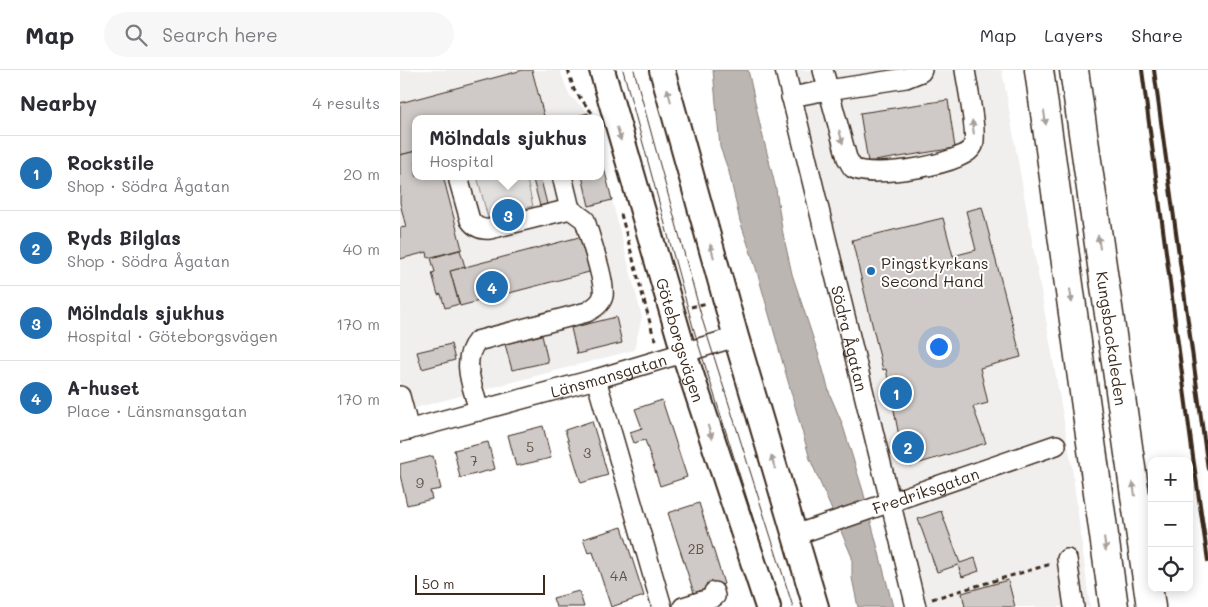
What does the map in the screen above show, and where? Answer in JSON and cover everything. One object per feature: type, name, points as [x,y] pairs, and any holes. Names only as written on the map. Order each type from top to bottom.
[{"type":"highway","points":[[1038,70],[1114,607]]},
{"type":"highway","name":"Kungsbackaleden","points":[[1074,70],[1151,607]]},
{"type":"main road","name":"Göteborgsvägen","points":[[602,70],[684,353],[768,607]]},
{"type":"main road","points":[[662,70],[736,337],[816,607]]},
{"type":"street","name":"Södra Ågatan","points":[[785,70],[884,504],[915,605]]},
{"type":"street","points":[[823,70],[847,158],[852,167],[864,172],[881,173],[938,164],[959,158],[970,151],[974,144],[974,132],[965,70]]},
{"type":"street","points":[[791,97],[828,90],[876,77],[906,78],[922,70]]},
{"type":"street","points":[[460,180],[470,220],[481,229],[570,209]]},
{"type":"street","points":[[479,411],[468,362],[470,350],[477,341],[587,312],[594,308],[603,296],[602,281],[585,220],[570,209],[563,180]]},
{"type":"street","name":"Länsmansgatan","points":[[405,431],[596,379],[736,337]]},
{"type":"street","points":[[596,379],[662,607]]},
{"type":"street","points":[[400,396],[405,431]]},
{"type":"street","name":"Fredriksgatan","points":[[795,535],[1056,445]]},
{"type":"street","points":[[1067,559],[1074,607]]},
{"type":"street","points":[[683,607],[712,598],[715,596],[714,592]]},
{"type":"path","points":[[568,70],[574,90],[593,115]]},
{"type":"path","points":[[618,207],[654,334]]},
{"type":"path","points":[[650,318],[725,298]]},
{"type":"path","points":[[915,605],[1067,559]]},
{"type":"shaded area","points":[[400,70],[560,70],[569,95],[589,115],[412,115],[412,180],[604,180],[604,169],[642,317],[634,350],[400,412]]},
{"type":"shaded area","points":[[713,70],[748,70],[776,189],[782,229],[792,274],[830,395],[842,423],[863,491],[893,607],[858,607],[852,578],[852,557],[810,459],[756,268],[740,221],[729,172],[720,147]]},
{"type":"shaded area","points":[[775,70],[1002,70],[1072,467],[1090,607],[909,607],[863,439]]},
{"type":"shaded area","points":[[478,180],[527,180],[533,206],[488,218]]},
{"type":"building","points":[[523,70],[532,70],[544,115],[412,115],[412,152],[400,155],[400,103]]},
{"type":"building","points":[[948,100],[955,148],[868,162],[860,113]]},
{"type":"building","points":[[412,152],[412,180],[444,180],[462,249],[428,258],[427,252],[400,259],[400,228],[406,227],[400,203],[400,155]]},
{"type":"building","points":[[604,168],[612,200],[589,206],[583,180],[604,180]]},
{"type":"building","points":[[533,180],[541,180],[547,204],[540,206]]},
{"type":"building","points":[[982,207],[1021,357],[980,368],[988,403],[973,407],[986,443],[910,466],[898,431],[886,369],[883,370],[852,240],[943,218],[953,256],[976,250],[966,211]]},
{"type":"building","points":[[583,236],[593,271],[460,306],[450,271]]},
{"type":"building","points":[[460,250],[465,267],[450,271],[459,304],[445,308],[441,294],[438,295],[432,273],[435,272],[431,258]]},
{"type":"building","points":[[616,317],[622,343],[577,354],[571,328]]},
{"type":"building","points":[[542,335],[548,362],[512,370],[505,344]]},
{"type":"building","points":[[451,344],[455,360],[422,369],[417,352]]},
{"type":"building","points":[[662,400],[687,477],[660,486],[645,440],[634,443],[630,432],[642,428],[635,409]]},
{"type":"building","points":[[592,421],[608,475],[581,483],[565,430]]},
{"type":"building","points":[[543,426],[551,458],[516,466],[508,435]]},
{"type":"building","points":[[488,442],[495,469],[460,478],[454,450]]},
{"type":"building","points":[[433,456],[441,489],[430,491],[432,499],[407,505],[400,475],[400,464]]},
{"type":"building","points":[[699,503],[724,584],[694,593],[668,513]]},
{"type":"building","points":[[941,511],[960,563],[975,558],[979,571],[962,577],[958,565],[937,572],[918,519]]},
{"type":"building","points":[[622,527],[644,596],[611,607],[593,552],[588,553],[583,539]]},
{"type":"building","points":[[1008,580],[1015,607],[965,607],[962,593]]},
{"type":"building","points":[[579,591],[584,607],[556,607],[553,598]]},
{"type":"tram line","points":[[623,70],[693,327],[781,607]]},
{"type":"tram line","points":[[634,70],[703,322],[793,607]]},
{"type":"railway","points":[[1142,70],[1208,561]]},
{"type":"railway","points":[[1154,70],[1208,469]]},
{"type":"place","name":"Mölndals sjukhus","points":[[508,215]]},
{"type":"place","name":"Pingstkyrkans Second Hand","points":[[871,271]]},
{"type":"place","name":"A-huset","points":[[492,287]]},
{"type":"place","name":"Rockstile","points":[[896,393]]},
{"type":"place","name":"Ryds Bilglas","points":[[908,447]]}]
